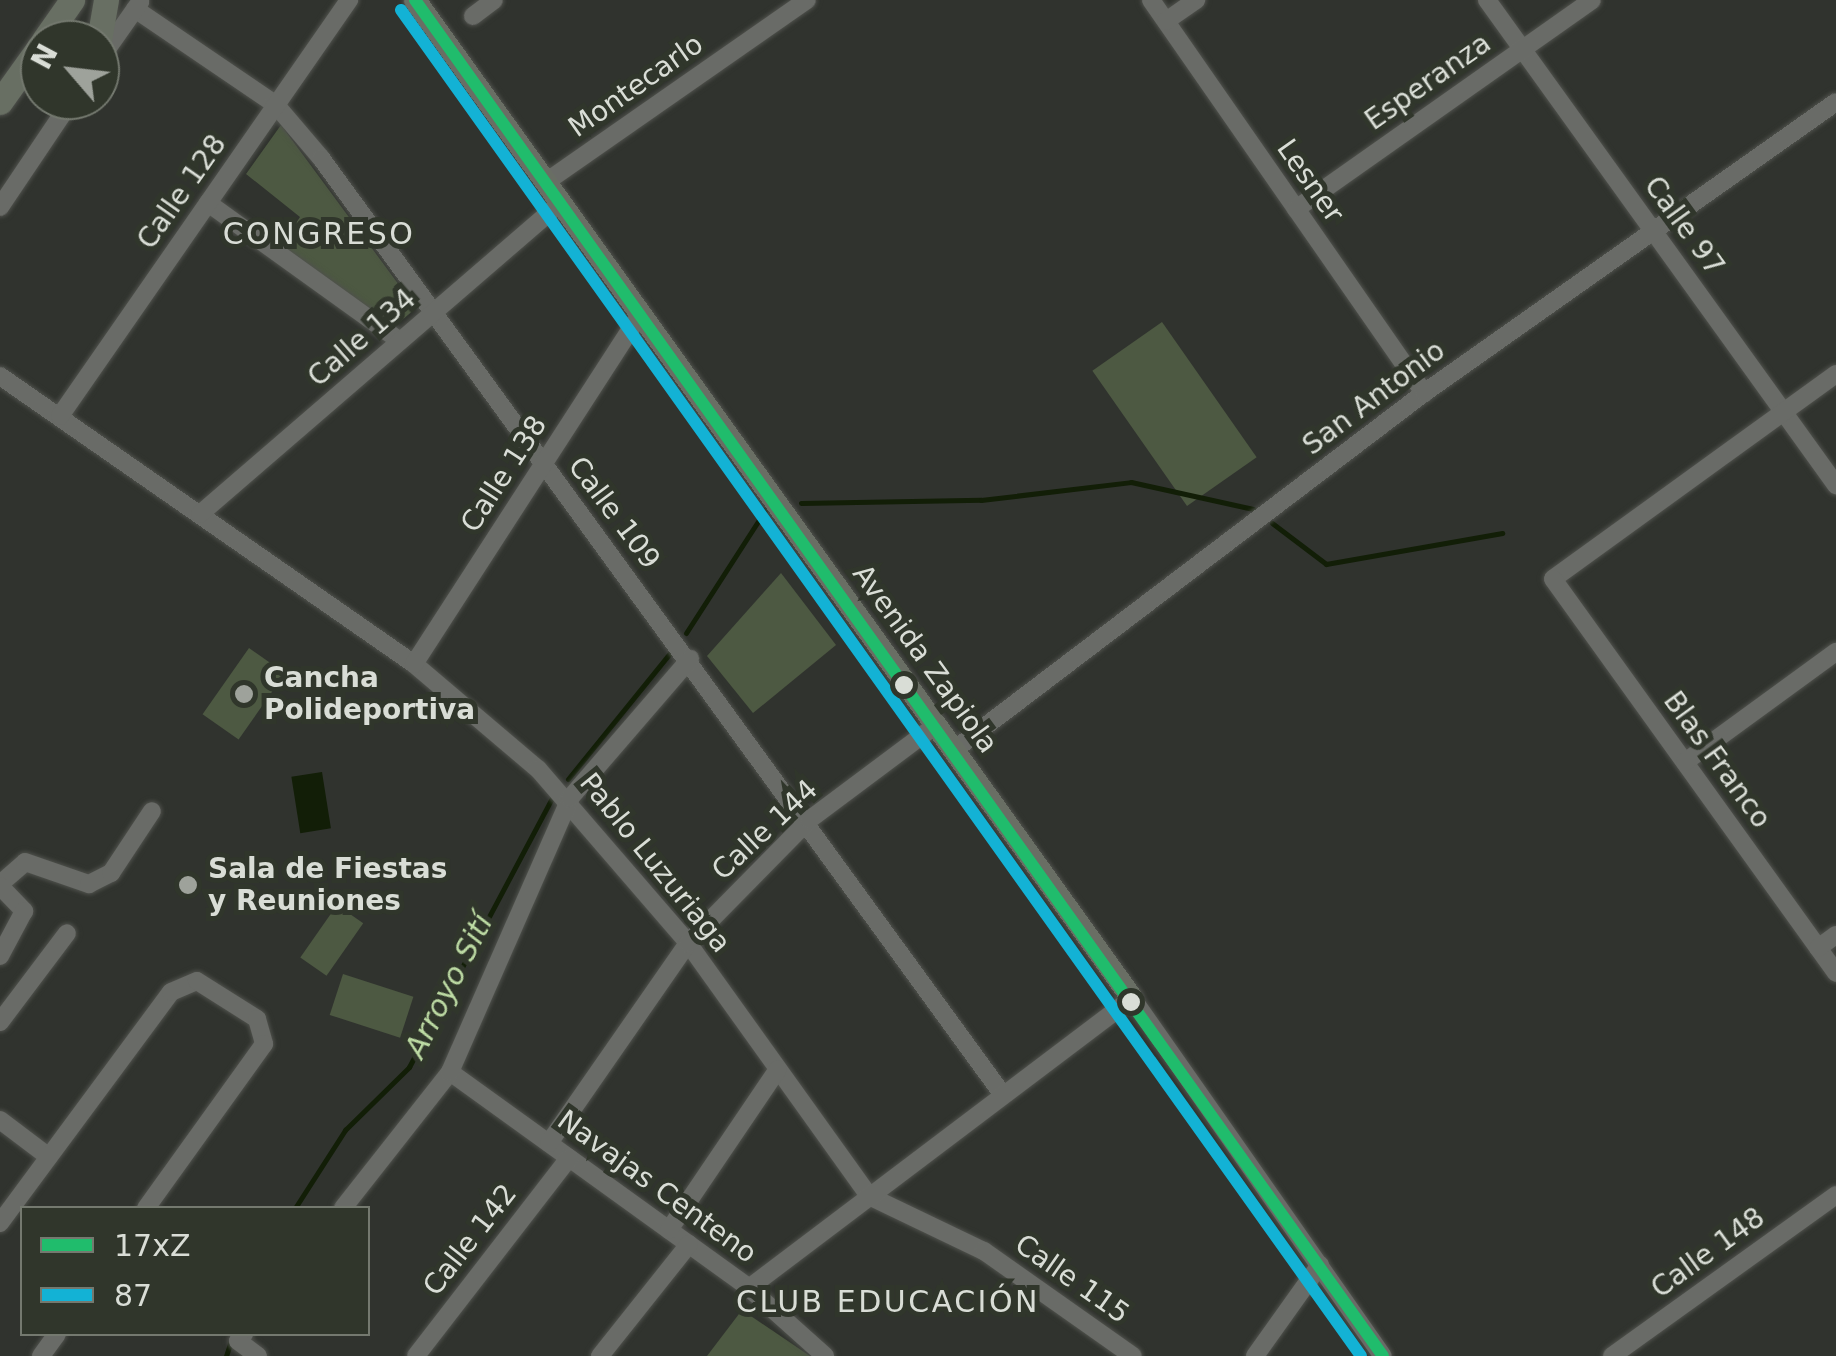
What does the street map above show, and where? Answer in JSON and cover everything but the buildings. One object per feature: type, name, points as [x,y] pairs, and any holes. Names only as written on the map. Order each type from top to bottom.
[{"type":"highway","points":[[0,102],[20,74]]},
{"type":"main road","name":"Avenida Zapiola","points":[[415,0],[1132,998]]},
{"type":"street","name":"Calle 128","points":[[60,416],[349,0]]},
{"type":"street","points":[[473,16],[494,0]]},
{"type":"street","name":"Montecarlo","points":[[546,182],[807,0]]},
{"type":"street","name":"Lesner","points":[[1152,0],[1424,393]]},
{"type":"street","points":[[1166,21],[1196,0]]},
{"type":"street","name":"Calle 97","points":[[1487,0],[1836,485]]},
{"type":"street","name":"Esperanza","points":[[1296,209],[1592,0]]},
{"type":"street","name":"Calle 109","points":[[138,4],[276,104],[437,309],[543,465],[810,820],[1004,1095]]},
{"type":"street","points":[[120,30],[138,4]]},
{"type":"street","name":"San Antonio","points":[[954,750],[1424,393],[1836,102]]},
{"type":"street","points":[[0,207],[59,120]]},
{"type":"street","name":"Calle 134","points":[[200,514],[560,202]]},
{"type":"street","points":[[208,203],[400,342]]},
{"type":"street","name":"Calle 138","points":[[414,664],[640,314]]},
{"type":"street","points":[[1784,412],[1836,374]]},
{"type":"street","name":"Pablo Luzuriaga","points":[[0,376],[414,664],[570,798],[688,943],[870,1196]]},
{"type":"street","name":"Blas Franco","points":[[1784,412],[1553,579],[1836,972]]},
{"type":"street","points":[[1684,762],[1836,652]]},
{"type":"street","points":[[344,1206],[450,1072],[570,798],[690,659]]},
{"type":"street","name":"Calle 144","points":[[548,1143],[688,943],[810,820],[936,725]]},
{"type":"street","points":[[0,956],[24,911],[2,876],[25,862],[89,884],[111,873],[152,810]]},
{"type":"street","points":[[0,1022],[66,932]]},
{"type":"street","points":[[1818,948],[1836,935]]},
{"type":"street","points":[[0,1223],[171,992],[198,981],[258,1019],[264,1044],[147,1206]]},
{"type":"street","points":[[749,1288],[1132,998]]},
{"type":"street","name":"Avenida Zapiola","points":[[1132,998],[1383,1356]]},
{"type":"street","points":[[670,1230],[778,1069]]},
{"type":"street","name":"Navajas Centeno","points":[[450,1072],[749,1288],[825,1356]]},
{"type":"street","points":[[0,1120],[49,1157]]},
{"type":"street","name":"Calle 142","points":[[416,1356],[569,1158]]},
{"type":"street","name":"Calle 148","points":[[1612,1356],[1836,1195]]},
{"type":"street","name":"Calle 115","points":[[870,1196],[984,1251],[1133,1356]]},
{"type":"street","points":[[600,1356],[689,1244]]},
{"type":"street","points":[[1254,1356],[1320,1265]]},
{"type":"street","points":[[40,1356],[55,1336]]},
{"type":"street","points":[[241,1337],[258,1356]]},
{"type":"shaded area","points":[[281,125],[416,308],[393,328],[280,247],[300,217],[246,174]]},
{"type":"shaded area","points":[[1162,322],[1257,457],[1187,506],[1092,371]]},
{"type":"shaded area","points":[[781,573],[836,645],[753,713],[707,656]]},
{"type":"shaded area","name":"Cancha Polideportiva","points":[[249,648],[285,673],[239,740],[203,714]]},
{"type":"shaded area","points":[[322,772],[331,828],[300,833],[291,777]]},
{"type":"shaded area","points":[[337,905],[363,923],[327,976],[300,957]]},
{"type":"shaded area","points":[[343,974],[413,997],[400,1038],[330,1015]]},
{"type":"shaded area","points":[[742,1310],[810,1356],[707,1356]]},
{"type":"waterway","name":"Arroyo Sití","points":[[801,503],[981,500],[1131,482],[1253,509]]},
{"type":"waterway","name":"Arroyo Sití","points":[[686,633],[766,509]]},
{"type":"waterway","name":"Arroyo Sití","points":[[1272,523],[1326,564],[1502,533]]},
{"type":"waterway","name":"Arroyo Sití","points":[[568,779],[670,653]]},
{"type":"waterway","name":"Arroyo Sití","points":[[296,1206],[345,1130],[409,1067],[552,798]]},
{"type":"waterway","name":"Arroyo Sití","points":[[226,1356],[231,1341]]},
{"type":"transit line","name":"17xZ","points":[[415,0],[1383,1356]]},
{"type":"transit line","name":"87","points":[[401,10],[1361,1356]]},
{"type":"place","name":"Cancha Polideportiva","points":[[244,694]]},
{"type":"place","name":"Sala de Fiestas y Reuniones","points":[[188,885]]},
{"type":"district","name":"CONGRESO","points":[[319,234]]},
{"type":"district","name":"CLUB EDUCACIÓN","points":[[888,1302]]}]
